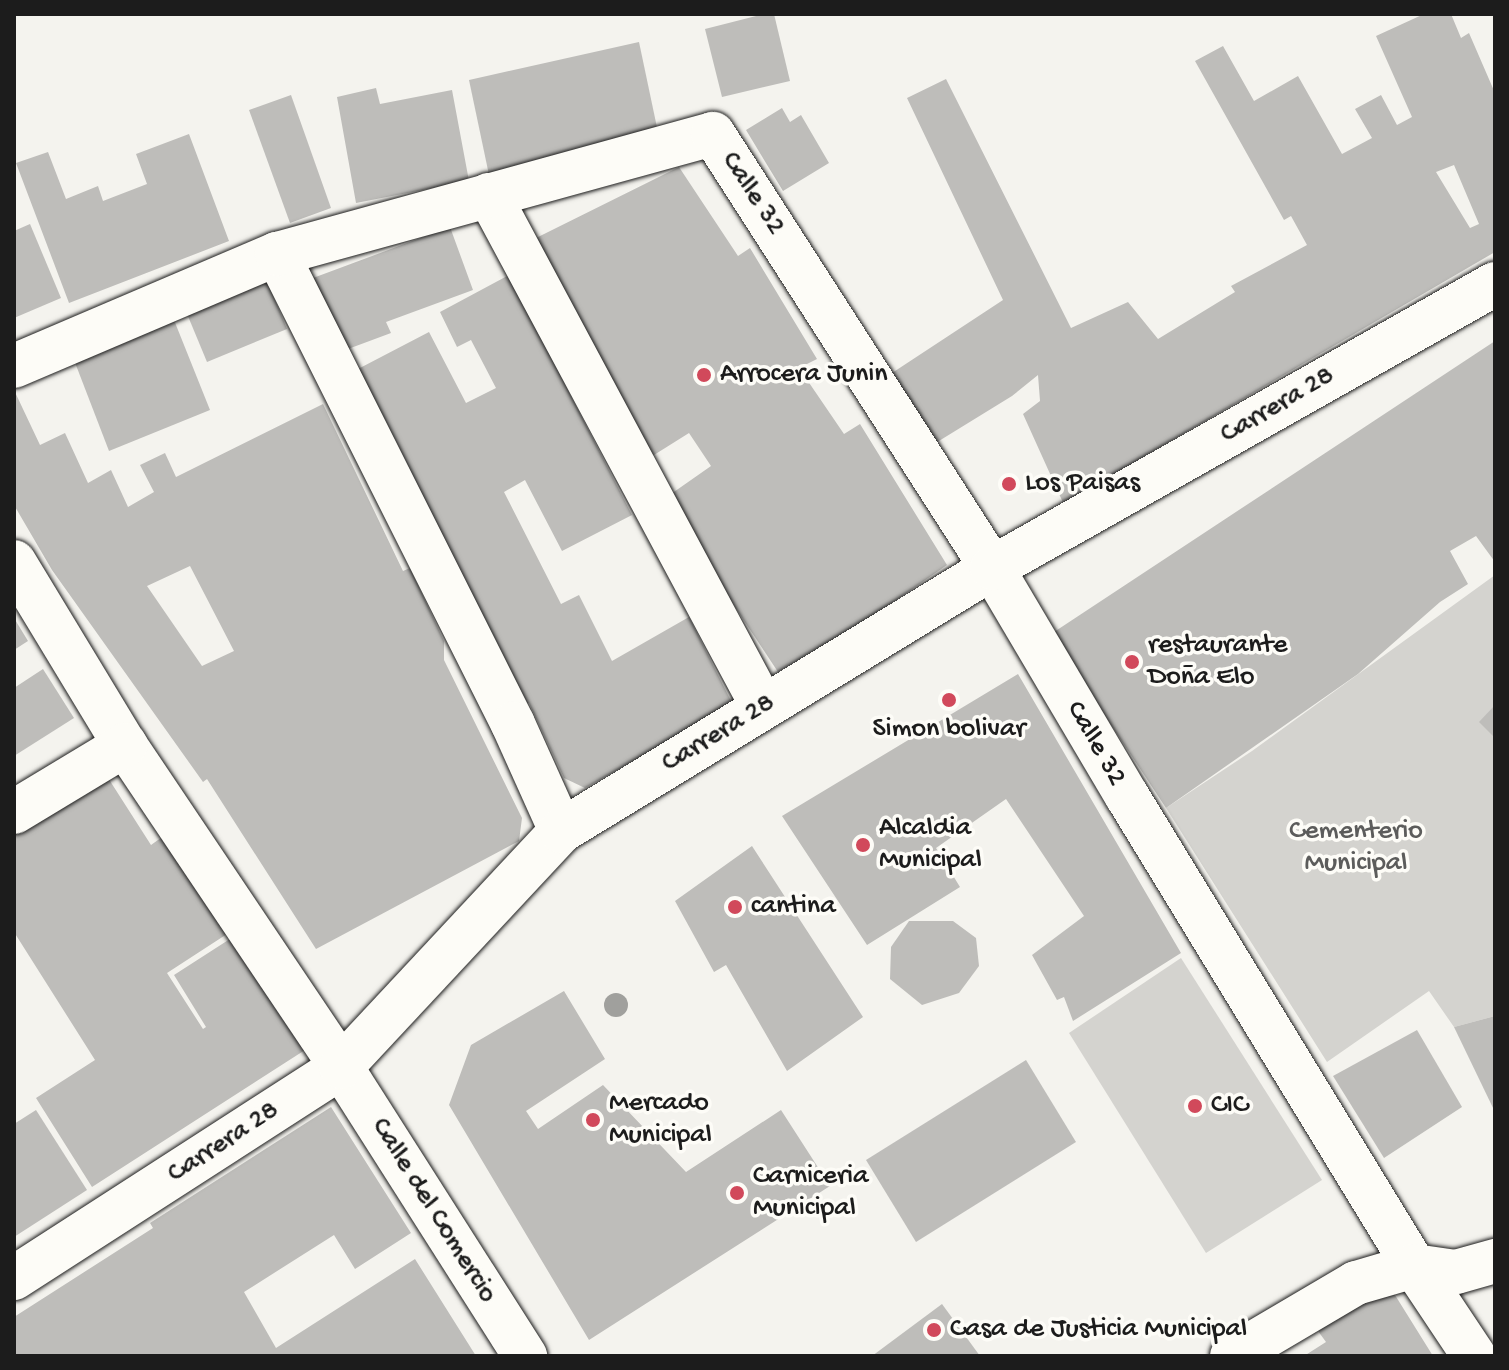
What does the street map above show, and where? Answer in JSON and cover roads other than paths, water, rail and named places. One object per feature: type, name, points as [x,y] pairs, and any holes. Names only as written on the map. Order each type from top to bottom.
[{"type":"street","name":"Calle 32","points":[[489,195],[713,134],[992,568],[1127,796],[1414,1266],[1474,1356]]},
{"type":"street","points":[[14,366],[277,254],[489,195],[763,707]]},
{"type":"street","points":[[277,254],[513,724],[561,831]]},
{"type":"street","name":"Carrera 28","points":[[14,1278],[341,1067],[561,831],[992,568],[1495,284]]},
{"type":"street","name":"Calle del Comercio","points":[[14,562],[125,745],[341,1067],[525,1356]]},
{"type":"street","points":[[14,812],[125,745]]},
{"type":"street","points":[[1232,1356],[1356,1283],[1414,1266],[1456,1272],[1495,1261]]},
{"type":"place","name":"Arrocera Junin","points":[[704,375]]},
{"type":"place","name":"Los Paisas","points":[[1009,484]]},
{"type":"place","name":"restaurante Doña Elo","points":[[1132,662]]},
{"type":"place","name":"Simon bolivar","points":[[949,700]]},
{"type":"place","name":"Alcaldia Municipal","points":[[863,845]]},
{"type":"place","name":"cantina","points":[[735,907]]},
{"type":"place","name":"CIC","points":[[1195,1106]]},
{"type":"place","name":"Mercado Municipal","points":[[593,1120]]},
{"type":"place","name":"Carniceria Municipal","points":[[737,1193]]},
{"type":"place","name":"Casa de Justicia Municipal","points":[[934,1330]]},
{"type":"park label","name":"Cementerio Municipal","points":[[1356,848]]}]
